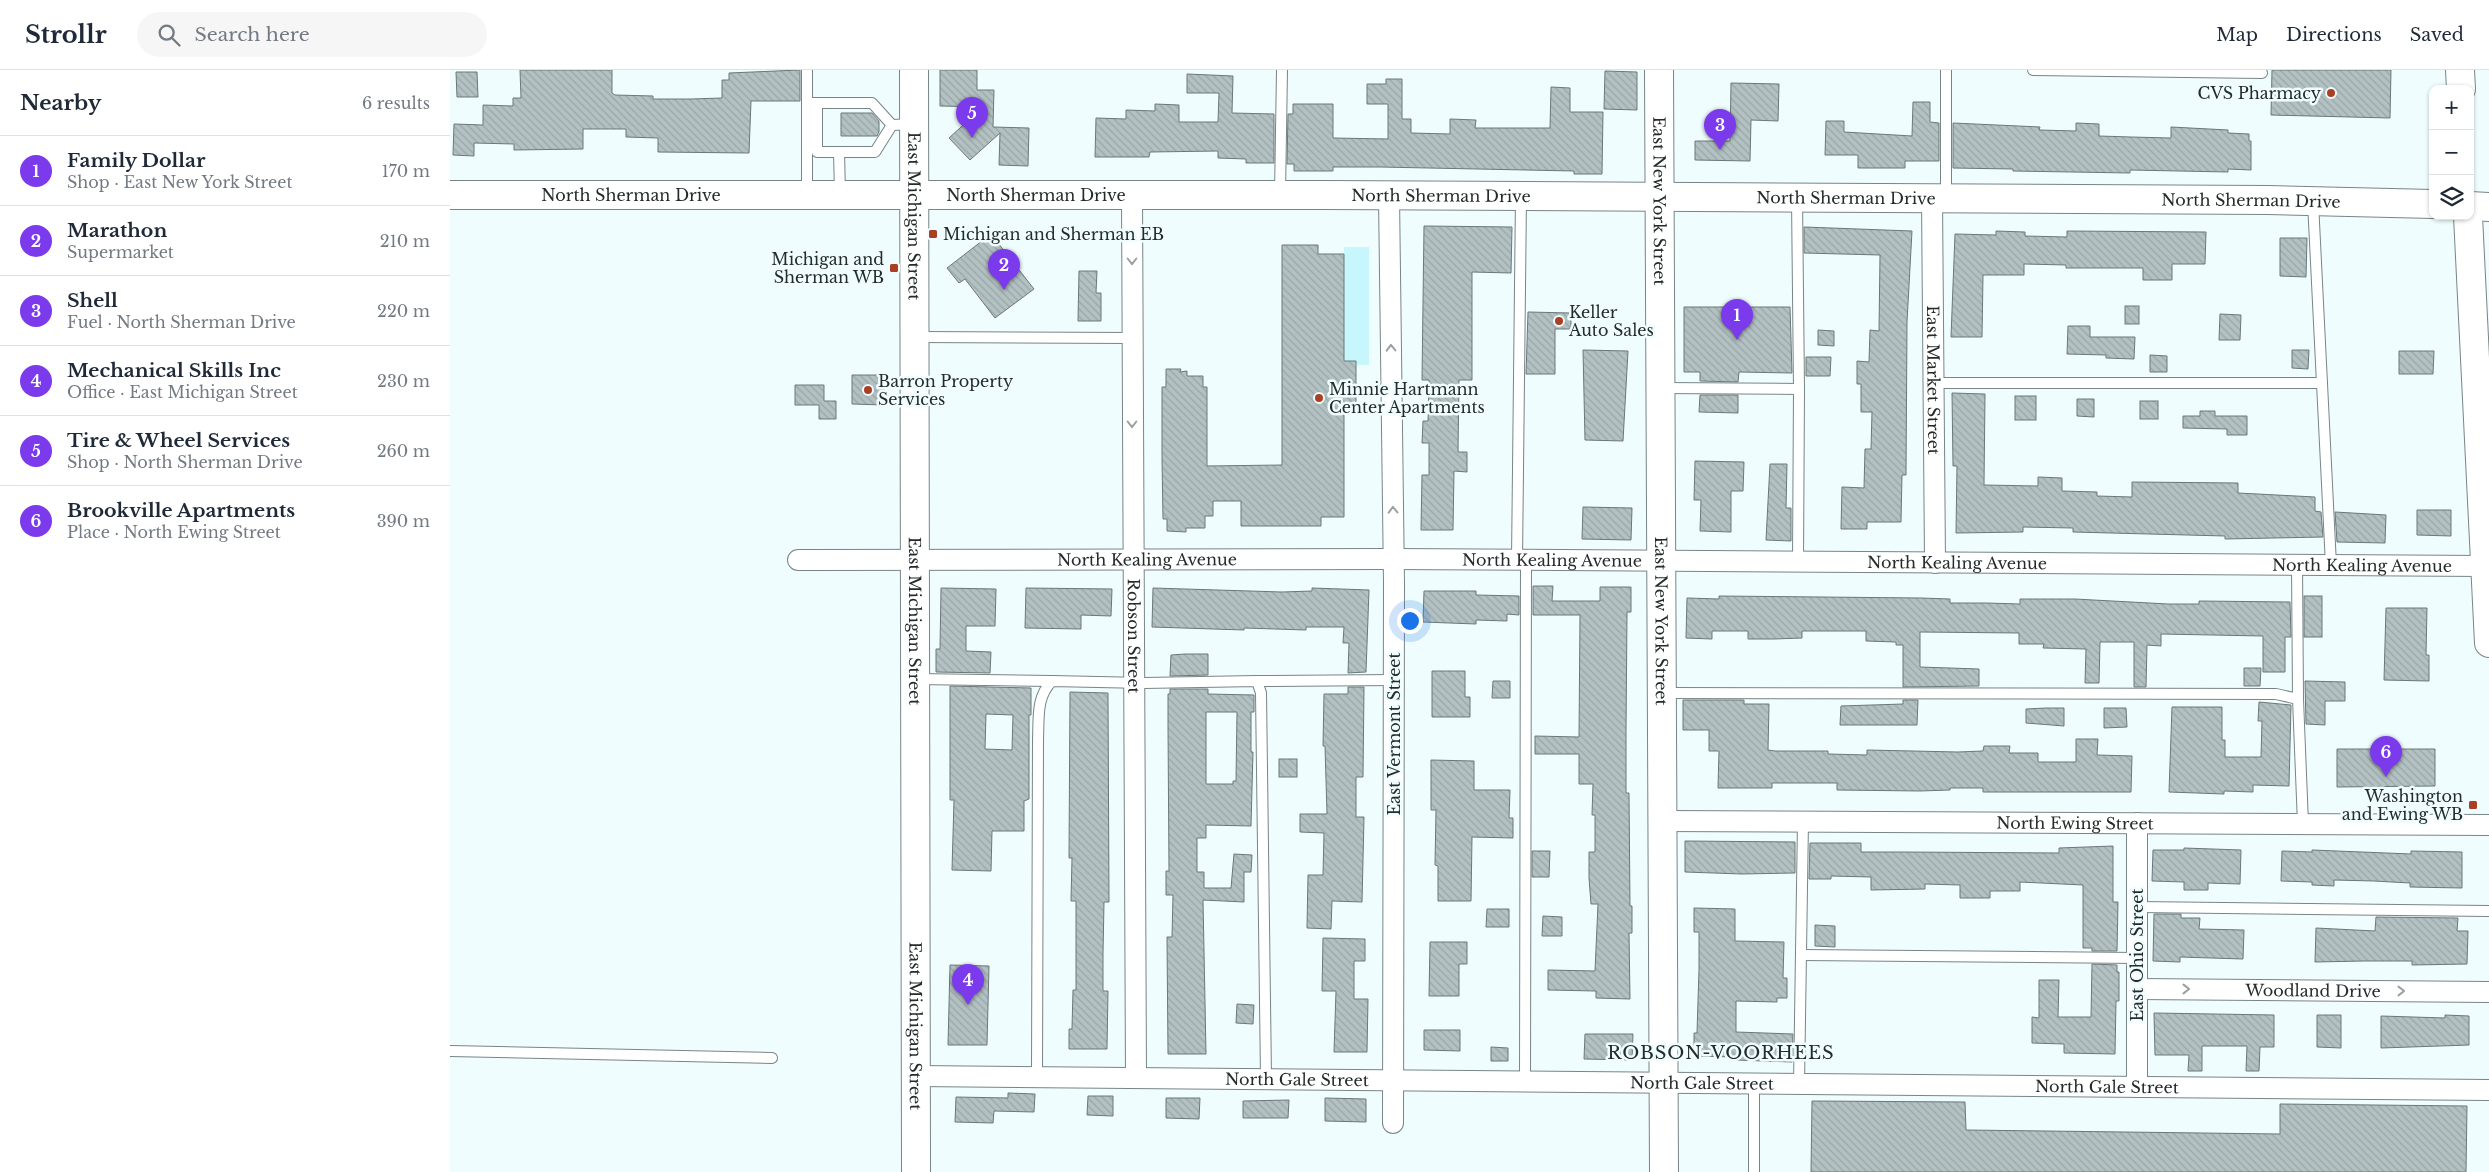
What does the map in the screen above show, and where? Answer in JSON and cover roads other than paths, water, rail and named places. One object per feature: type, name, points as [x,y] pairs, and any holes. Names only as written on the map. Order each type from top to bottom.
[{"type":"main road","name":"East Michigan Street","points":[[914,70],[903,124],[915,195],[916,1172]]},
{"type":"main road","name":"East New York Street","points":[[1659,70],[1658,197],[1664,1172]]},
{"type":"main road","points":[[2460,70],[2461,85]]},
{"type":"main road","name":"North Sherman Drive","points":[[450,195],[1521,196],[2313,201],[2429,204]]},
{"type":"main road","points":[[2474,206],[2489,206]]},
{"type":"main road","points":[[2468,220],[2489,643]]},
{"type":"street","name":"Robson Street","points":[[1132,195],[1132,560],[1136,1077]]},
{"type":"street","name":"East Vermont Street","points":[[1389,196],[1394,680],[1395,1080],[1393,1123]]},
{"type":"street","name":"East Market Street","points":[[1935,563],[1933,383],[1939,198]]},
{"type":"street","name":"North Kealing Avenue","points":[[798,560],[1393,559],[2485,566]]},
{"type":"street","name":"North Ewing Street","points":[[1663,821],[2489,825]]},
{"type":"street","name":"East Ohio Street","points":[[2137,823],[2137,1087]]},
{"type":"street","name":"Woodland Drive","points":[[2137,989],[2489,992]]},
{"type":"street","name":"North Gale Street","points":[[916,1076],[1266,1078],[1754,1085],[2489,1090]]},
{"type":"lane","points":[[807,70],[812,103],[812,152],[807,195]]},
{"type":"lane","points":[[1280,195],[1282,70]]},
{"type":"lane","points":[[1939,198],[1946,70]]},
{"type":"lane","points":[[2033,70],[2262,73]]},
{"type":"lane","points":[[812,103],[872,103],[903,124],[875,152],[812,152]]},
{"type":"lane","points":[[839,152],[840,195]]},
{"type":"lane","points":[[1521,196],[1525,1082]]},
{"type":"lane","points":[[1796,198],[1799,389],[1798,562]]},
{"type":"lane","points":[[2313,201],[2331,565]]},
{"type":"lane","points":[[915,337],[1132,338]]},
{"type":"lane","points":[[1933,383],[2322,383]]},
{"type":"lane","points":[[1659,388],[1799,389]]},
{"type":"lane","points":[[2297,565],[2298,699],[2303,824]]},
{"type":"lane","points":[[916,679],[1133,682],[1394,680]]},
{"type":"lane","points":[[1037,1076],[1038,740],[1040,700],[1045,689],[1052,681]]},
{"type":"lane","points":[[1257,681],[1261,693],[1266,1078]]},
{"type":"lane","points":[[1662,693],[2276,694],[2298,699]]},
{"type":"lane","points":[[1799,1085],[1803,822]]},
{"type":"lane","points":[[2137,907],[2489,911]]},
{"type":"lane","points":[[1801,955],[2137,958]]},
{"type":"lane","points":[[450,1051],[772,1058]]},
{"type":"lane","points":[[1754,1085],[1754,1172]]},
{"type":"place","name":"CVS Pharmacy","points":[[2331,93]]},
{"type":"place","name":"Tire & Wheel Services","points":[[972,138]]},
{"type":"place","name":"Shell","points":[[1720,150]]},
{"type":"place","name":"Michigan and Sherman EB","points":[[933,234]]},
{"type":"place","name":"Michigan and Sherman WB","points":[[894,268]]},
{"type":"place","name":"Marathon","points":[[1004,290]]},
{"type":"place","name":"Keller Auto Sales","points":[[1559,321]]},
{"type":"place","name":"Family Dollar","points":[[1737,340]]},
{"type":"place","name":"Barron Property Services","points":[[868,390]]},
{"type":"place","name":"Minnie Hartmann Center Apartments","points":[[1319,398]]},
{"type":"place","name":"Brookville Apartments","points":[[2386,777]]},
{"type":"place","name":"Washington and Ewing WB","points":[[2473,805]]},
{"type":"place","name":"Mechanical Skills Inc","points":[[968,1005]]},
{"type":"district","name":"ROBSON-VOORHEES","points":[[1721,1053]]}]
